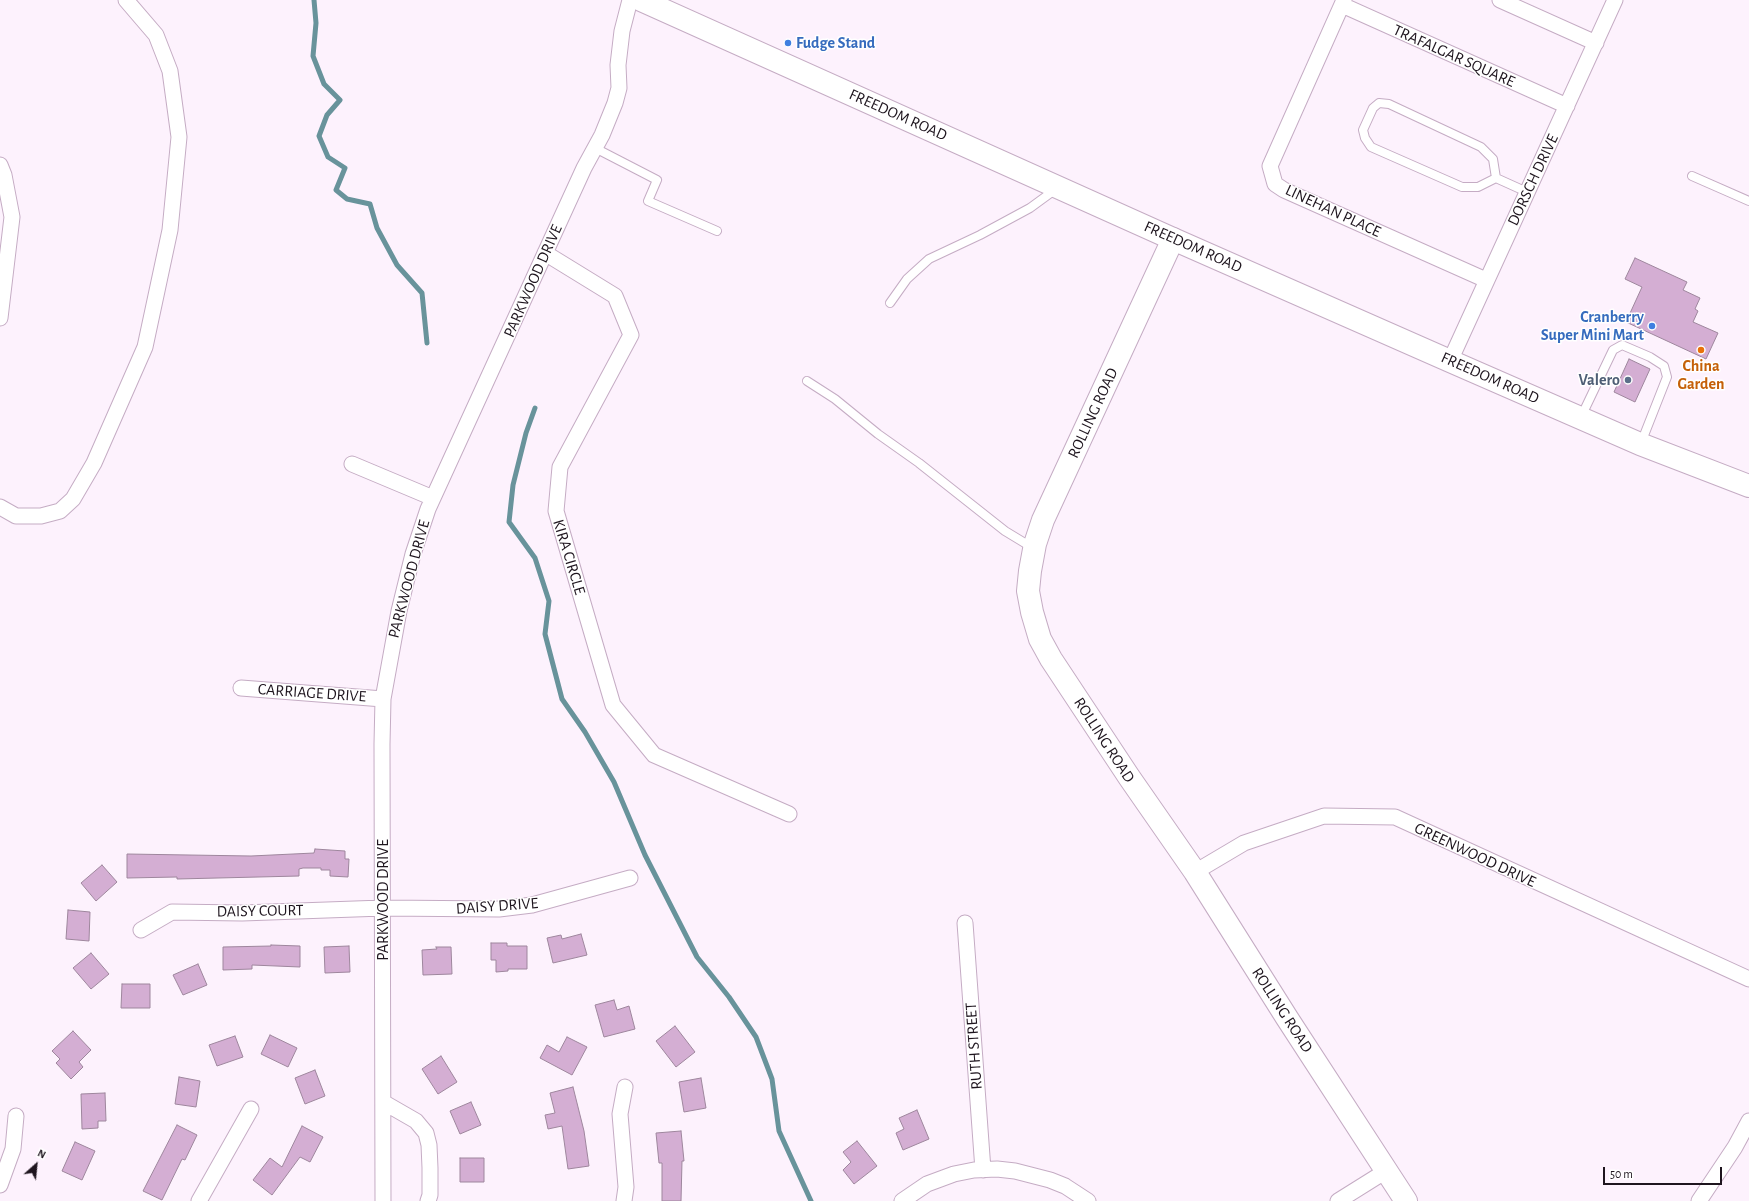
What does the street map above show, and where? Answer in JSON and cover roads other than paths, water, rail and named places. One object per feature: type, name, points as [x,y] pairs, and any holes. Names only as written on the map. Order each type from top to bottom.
[{"type":"main road","name":"FREEDOM ROAD","points":[[641,0],[1173,239],[1450,361],[1640,444],[1749,486]]},
{"type":"main road","name":"ROLLING ROAD","points":[[1173,239],[1043,520],[1034,549],[1028,591],[1032,612],[1040,639],[1051,659],[1129,778],[1195,872],[1406,1201]]},
{"type":"street","points":[[0,507],[16,516],[41,516],[60,511],[73,499],[94,463],[145,347],[170,230],[179,137],[170,71],[156,35],[126,0]]},
{"type":"street","name":"PARKWOOD DRIVE","points":[[383,1201],[383,699],[399,611],[413,554],[433,498],[545,253],[602,135],[619,88],[618,65],[622,31],[630,0]]},
{"type":"street","points":[[1500,0],[1596,43]]},
{"type":"street","name":"DORSCH DRIVE","points":[[1450,361],[1615,0]]},
{"type":"street","name":"TRAFALGAR SQUARE","points":[[1343,3],[1567,106]]},
{"type":"street","name":"LINEHAN PLACE","points":[[1343,3],[1270,166],[1275,184],[1284,190],[1486,280]]},
{"type":"street","points":[[0,165],[4,175],[12,217],[0,318]]},
{"type":"street","name":"KIRA CIRCLE","points":[[545,253],[615,296],[631,335],[560,467],[556,511],[613,705],[654,755],[789,814]]},
{"type":"street","points":[[352,464],[433,498]]},
{"type":"street","name":"CARRIAGE DRIVE","points":[[241,688],[383,699]]},
{"type":"street","name":"GREENWOOD DRIVE","points":[[1195,872],[1244,843],[1324,816],[1395,817],[1749,979]]},
{"type":"street","name":"DAISY DRIVE","points":[[383,908],[499,909],[532,905],[630,878]]},
{"type":"street","name":"DAISY COURT","points":[[142,930],[172,912],[242,913],[383,908]]},
{"type":"street","name":"RUTH STREET","points":[[965,922],[983,1170]]},
{"type":"street","points":[[624,1201],[626,1187],[620,1114],[625,1087]]},
{"type":"street","points":[[383,1102],[416,1121],[426,1133],[429,1145],[430,1168],[430,1195],[428,1201]]},
{"type":"street","points":[[199,1201],[251,1109]]},
{"type":"street","points":[[0,1184],[13,1149],[16,1116]]},
{"type":"street","points":[[1699,1201],[1735,1147],[1749,1121]]},
{"type":"street","points":[[902,1201],[927,1184],[954,1174],[974,1170],[1015,1171],[1050,1180],[1065,1186],[1088,1201]]},
{"type":"street","points":[[1338,1201],[1386,1171]]},
{"type":"lane","points":[[1379,103],[1389,104],[1481,147],[1492,159],[1496,178],[1478,187],[1462,187],[1371,147],[1365,138],[1363,130],[1373,108],[1379,103]]},
{"type":"lane","points":[[595,148],[657,180],[648,201],[717,231]]},
{"type":"lane","points":[[1692,176],[1749,201]]},
{"type":"lane","points":[[1496,178],[1527,192]]},
{"type":"lane","points":[[890,303],[907,279],[929,259],[980,235],[1030,208],[1059,188]]},
{"type":"lane","points":[[1581,418],[1612,350],[1622,345],[1650,357],[1664,366],[1667,377],[1640,444]]},
{"type":"lane","points":[[807,381],[835,399],[878,434],[919,462],[1006,531],[1034,549]]},
{"type":"waterway","points":[[314,0],[316,23],[313,56],[324,84],[340,100],[327,115],[319,136],[328,157],[345,168],[336,190],[347,199],[370,204],[377,228],[397,265],[422,293],[427,343]]},
{"type":"waterway","points":[[535,408],[526,433],[513,485],[509,522],[535,558],[549,601],[545,634],[562,699],[585,732],[614,782],[645,855],[697,957],[729,997],[756,1037],[772,1079],[779,1131],[811,1201]]},
{"type":"place","name":"Fudge Stand","points":[[788,43]]},
{"type":"place","name":"Cranberry Super Mini Mart","points":[[1652,326]]},
{"type":"place","name":"China Garden","points":[[1701,350]]},
{"type":"place","name":"Valero","points":[[1628,380]]}]
